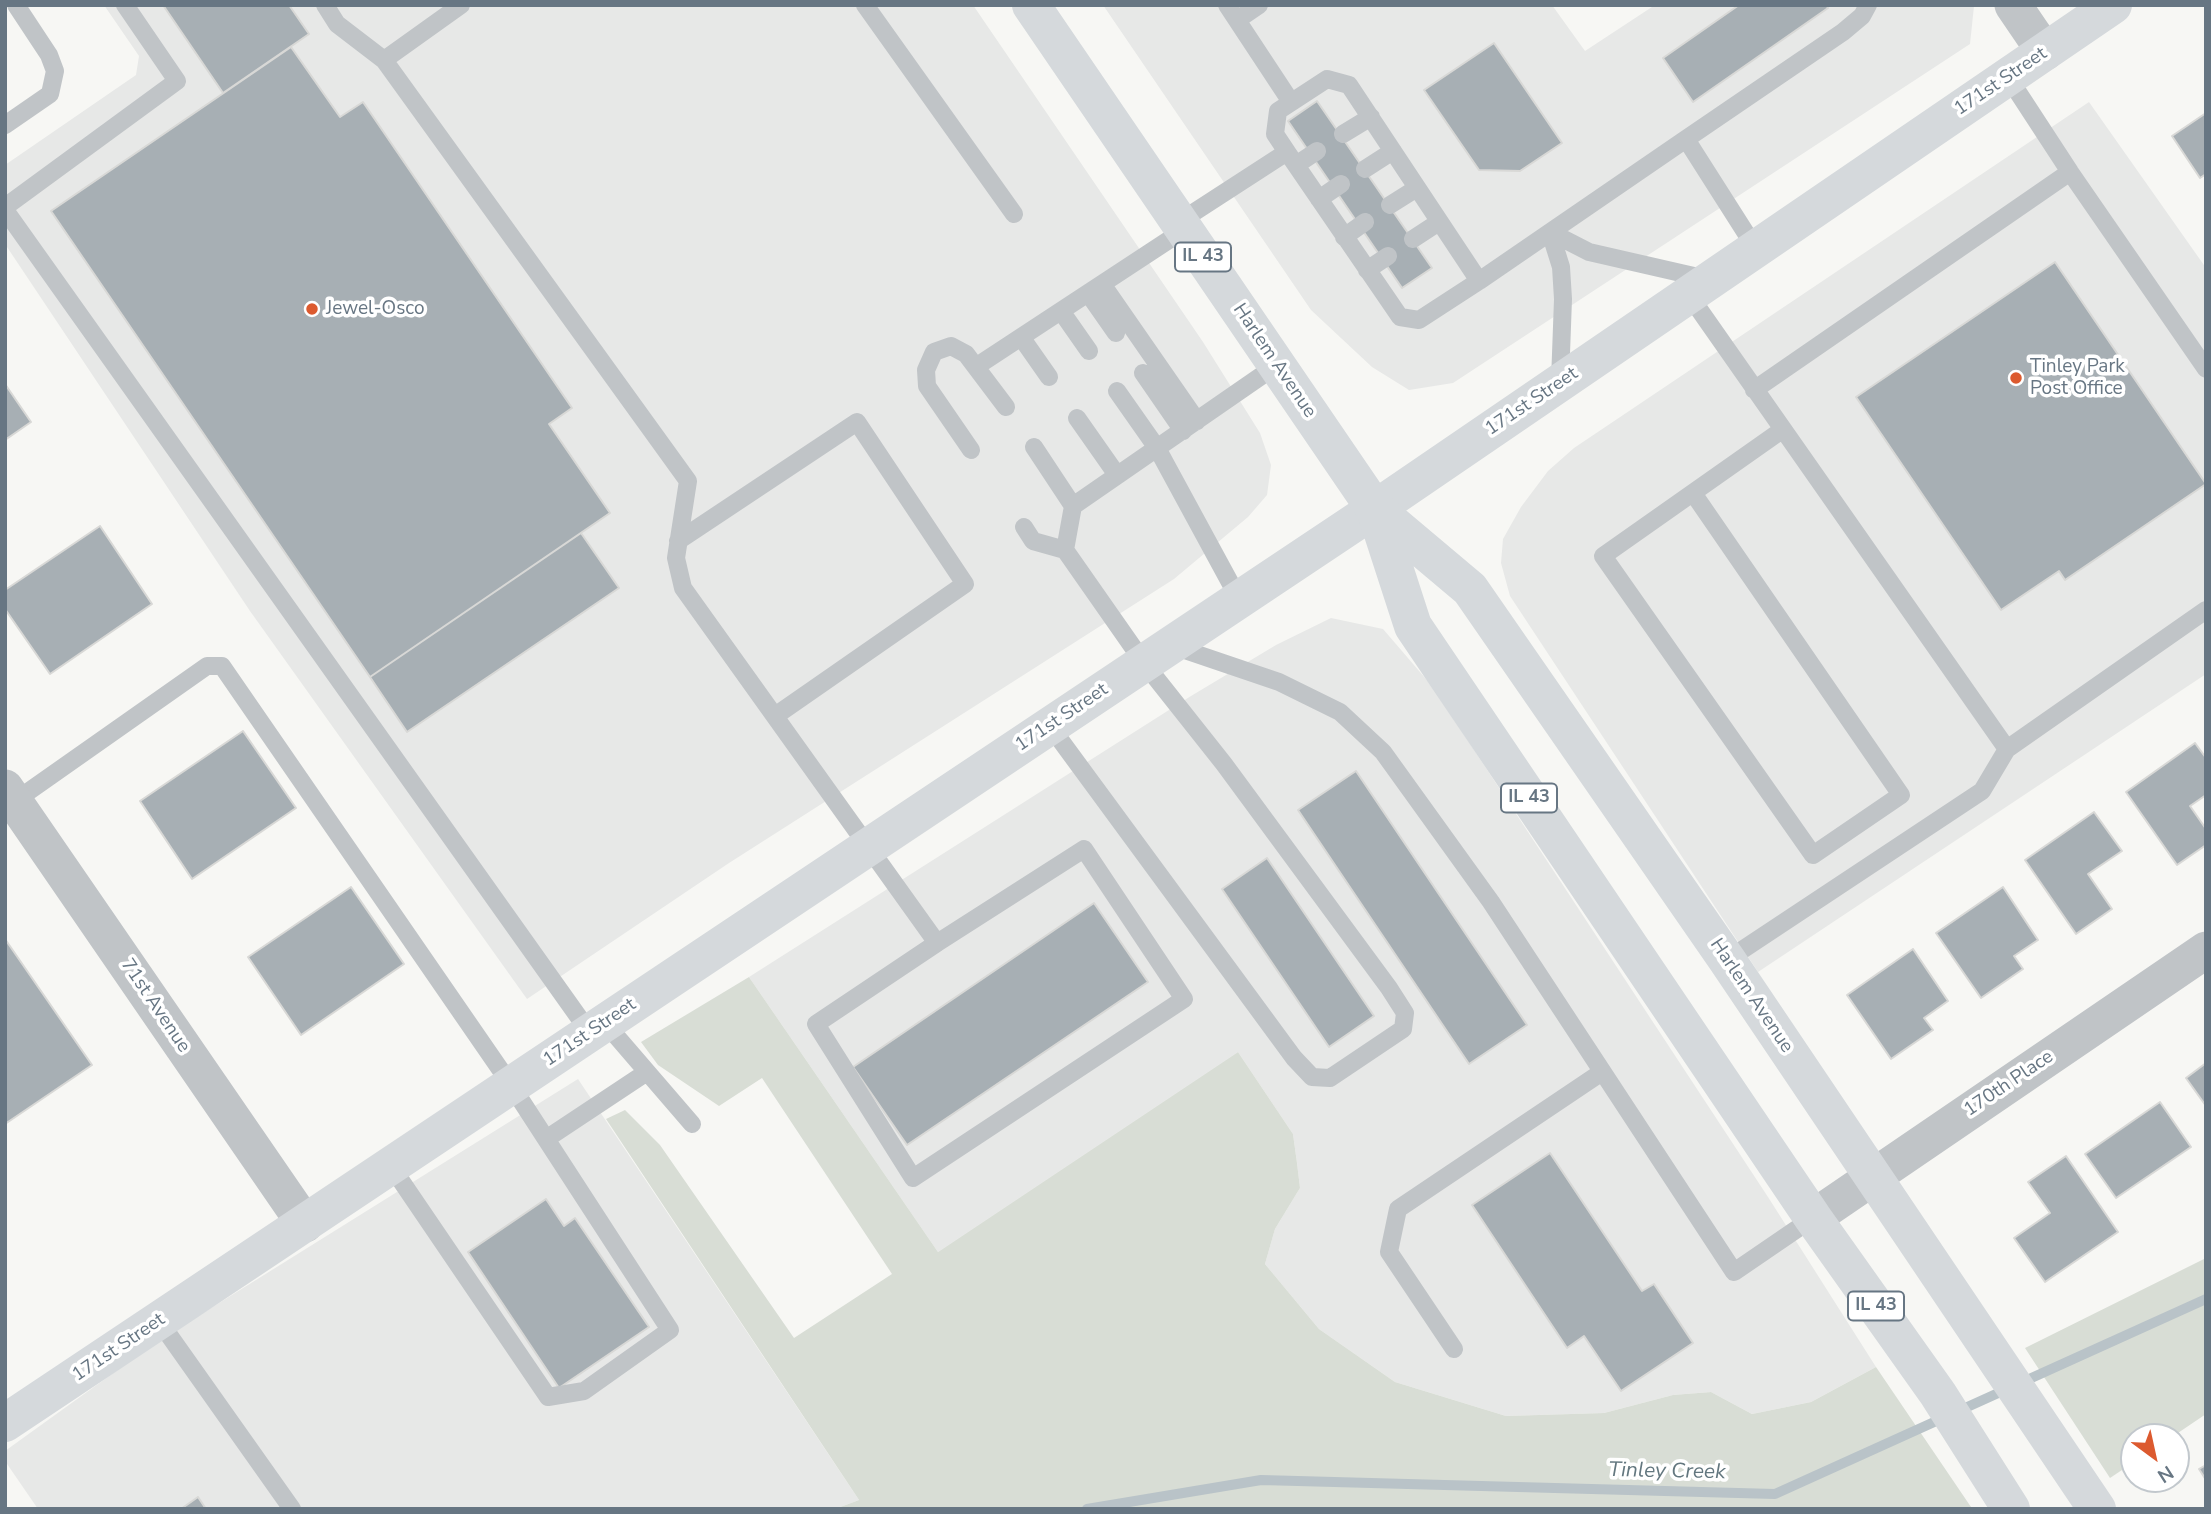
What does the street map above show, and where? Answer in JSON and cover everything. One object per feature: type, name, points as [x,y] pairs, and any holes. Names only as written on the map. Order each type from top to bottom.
[{"type":"main road","name":"Harlem Avenue","points":[[1031,5],[1375,509],[1470,589],[1727,960],[2097,1509]]},
{"type":"main road","name":"171st Street","points":[[5,1423],[1375,509],[2113,5]]},
{"type":"main road","name":"Harlem Avenue","points":[[1375,509],[1413,626],[1813,1218],[1938,1395],[2011,1509]]},
{"type":"street","points":[[2013,5],[2045,52]]},
{"type":"street","name":"71st Avenue","points":[[10,794],[305,1224]]},
{"type":"street","name":"170th Place","points":[[1813,1218],[2206,950]]},
{"type":"lane","points":[[5,125],[50,94],[55,71],[49,55],[16,5]]},
{"type":"lane","points":[[125,5],[177,82],[5,208],[598,1028],[647,1072],[691,1124]]},
{"type":"lane","points":[[325,5],[337,24],[384,60],[688,481],[676,558],[683,588],[937,943]]},
{"type":"lane","points":[[384,60],[461,5]]},
{"type":"lane","points":[[865,5],[1014,214]]},
{"type":"lane","points":[[1259,5],[1232,13],[1292,102]]},
{"type":"lane","points":[[1479,281],[1349,85],[1328,79],[1278,111],[1275,134],[1291,159],[1400,317],[1419,320],[1479,281],[1843,32],[1862,16],[1868,5]]},
{"type":"lane","points":[[2008,77],[2206,369]]},
{"type":"lane","points":[[1343,134],[1371,117]]},
{"type":"lane","points":[[1686,139],[1756,249]]},
{"type":"lane","points":[[977,366],[1095,289],[1182,226],[1291,159],[1317,151]]},
{"type":"lane","points":[[1365,169],[1393,151]]},
{"type":"lane","points":[[1754,390],[2070,172]]},
{"type":"lane","points":[[1319,199],[1341,184]]},
{"type":"lane","points":[[1391,205],[1417,188]]},
{"type":"lane","points":[[1344,237],[1365,222]]},
{"type":"lane","points":[[1413,239],[1439,222]]},
{"type":"lane","points":[[1550,232],[1589,252],[1700,288],[1754,390],[2007,748]]},
{"type":"lane","points":[[1550,232],[1561,278],[1560,383]]},
{"type":"lane","points":[[1367,270],[1388,256]]},
{"type":"lane","points":[[1095,289],[1115,333]]},
{"type":"lane","points":[[1095,289],[1190,426]]},
{"type":"lane","points":[[1061,311],[1089,351]]},
{"type":"lane","points":[[1021,337],[1049,377]]},
{"type":"lane","points":[[971,450],[927,386],[926,370],[934,352],[951,346],[967,354],[1006,408]]},
{"type":"lane","points":[[1073,506],[1277,365]]},
{"type":"lane","points":[[1143,373],[1190,426]]},
{"type":"lane","points":[[1117,391],[1157,448],[1239,599]]},
{"type":"lane","points":[[1077,418],[1117,475]]},
{"type":"lane","points":[[678,541],[857,422],[965,584],[775,716]]},
{"type":"lane","points":[[1693,493],[1900,795],[1813,855],[1603,556],[1782,429]]},
{"type":"lane","points":[[1034,447],[1073,506],[1065,551]]},
{"type":"lane","points":[[1024,527],[1033,541],[1065,551],[1157,654],[1232,776],[1405,1013],[1403,1029],[1330,1078],[1312,1077],[1294,1058],[1050,726]]},
{"type":"lane","points":[[1727,960],[1982,791],[2007,748],[2206,610]]},
{"type":"lane","points":[[1157,654],[1279,682],[1340,712],[1383,752],[1491,902],[1734,1272],[1813,1218]]},
{"type":"lane","points":[[10,794],[207,666],[222,666],[511,1086],[670,1330],[584,1391],[548,1397],[390,1166]]},
{"type":"lane","points":[[1084,849],[1184,999],[912,1178],[816,1024],[937,943],[1084,849]]},
{"type":"lane","points":[[546,1139],[647,1072]]},
{"type":"lane","points":[[1454,1349],[1389,1252],[1398,1209],[1602,1072]]},
{"type":"lane","points":[[159,1321],[292,1509]]},
{"type":"shaded area","points":[[104,5],[973,5],[1203,342],[1260,433],[1271,465],[1267,495],[1248,517],[1174,579],[729,863],[527,999],[250,611],[5,244],[5,165],[136,75],[139,56]]},
{"type":"shaded area","points":[[1103,5],[1552,5],[1585,51],[1655,5],[1974,6],[1970,44],[1453,383],[1409,390],[1372,367],[1311,310]]},
{"type":"shaded area","points":[[2089,102],[2206,268],[2206,674],[1758,972],[1510,596],[1501,563],[1503,539],[1521,507],[1548,471],[1574,448]]},
{"type":"shaded area","points":[[1331,618],[1383,629],[1432,686],[1768,1197],[1876,1367],[1811,1402],[1752,1414],[1711,1392],[1673,1395],[1604,1413],[1506,1416],[1395,1382],[1319,1329],[1265,1264],[1275,1229],[1300,1188],[1297,1163],[1293,1134],[1238,1052],[938,1252],[749,977],[1191,696],[1276,645]]},
{"type":"shaded area","points":[[749,977],[938,1252],[1238,1052],[1293,1134],[1297,1163],[1300,1188],[1275,1229],[1265,1264],[1319,1329],[1395,1382],[1506,1416],[1604,1413],[1673,1395],[1711,1392],[1752,1414],[1811,1402],[1876,1367],[1971,1507],[835,1509],[859,1500],[606,1119],[625,1110],[660,1145],[794,1338],[892,1274],[762,1078],[719,1106],[658,1065],[641,1042]]},
{"type":"shaded area","points":[[578,1079],[859,1500],[835,1509],[38,1509],[5,1461],[5,1451],[155,1343]]},
{"type":"shaded area","points":[[2206,1258],[2206,1414],[2190,1425],[2120,1423],[2120,1471],[2110,1478],[2025,1348]]},
{"type":"building","points":[[163,5],[289,5],[309,34],[223,93]]},
{"type":"building","points":[[1739,5],[1826,5],[1828,8],[1693,102],[1663,58]]},
{"type":"building","points":[[1494,43],[1562,143],[1520,171],[1479,170],[1424,90]]},
{"type":"building","name":"Jewel-Osco","points":[[291,47],[340,117],[363,102],[572,408],[549,424],[610,513],[370,677],[51,211]]},
{"type":"building","points":[[1317,101],[1432,268],[1402,288],[1288,121]]},
{"type":"building","points":[[2206,113],[2206,174],[2200,178],[2172,136]]},
{"type":"building","points":[[2055,262],[2206,484],[2065,580],[2059,571],[2001,610],[1856,397]]},
{"type":"building","points":[[5,384],[31,422],[5,440]]},
{"type":"building","points":[[100,526],[152,604],[50,674],[5,609],[5,590]]},
{"type":"building","points":[[581,533],[619,588],[407,732],[370,677]]},
{"type":"building","points":[[243,731],[296,808],[192,879],[140,801]]},
{"type":"building","points":[[2195,743],[2206,758],[2206,795],[2190,806],[2206,829],[2206,845],[2177,865],[2126,792]]},
{"type":"building","points":[[1356,771],[1527,1025],[1469,1064],[1298,810]]},
{"type":"building","points":[[2094,812],[2122,851],[2088,874],[2112,909],[2076,934],[2025,860]]},
{"type":"building","points":[[1267,858],[1374,1016],[1329,1047],[1222,889]]},
{"type":"building","points":[[351,887],[404,964],[301,1035],[248,957]]},
{"type":"building","points":[[2003,887],[2038,940],[2014,956],[2023,969],[1981,998],[1936,933]]},
{"type":"building","points":[[1094,903],[1148,982],[907,1145],[853,1067]]},
{"type":"building","points":[[5,939],[92,1065],[5,1124]]},
{"type":"building","points":[[1913,949],[1948,1001],[1924,1018],[1933,1030],[1891,1059],[1847,995]]},
{"type":"building","points":[[2206,1063],[2206,1106],[2186,1078]]},
{"type":"building","points":[[2160,1102],[2191,1147],[2116,1198],[2085,1154]]},
{"type":"building","points":[[1550,1153],[1642,1291],[1654,1284],[1693,1343],[1621,1391],[1584,1336],[1567,1348],[1472,1205]]},
{"type":"building","points":[[2066,1156],[2118,1232],[2045,1282],[2014,1238],[2050,1213],[2028,1182]]},
{"type":"building","points":[[546,1199],[564,1226],[575,1218],[649,1327],[559,1388],[468,1252]]},
{"type":"building","points":[[2206,1465],[2206,1480],[2199,1469]]},
{"type":"building","points":[[198,1497],[206,1509],[181,1509]]},
{"type":"waterway","name":"Tinley Creek","points":[[1087,1509],[1261,1480],[1775,1494],[2206,1299]]},
{"type":"place","name":"Jewel-Osco","points":[[312,309]]},
{"type":"place","name":"Tinley Park Post Office","points":[[2016,378]]}]
